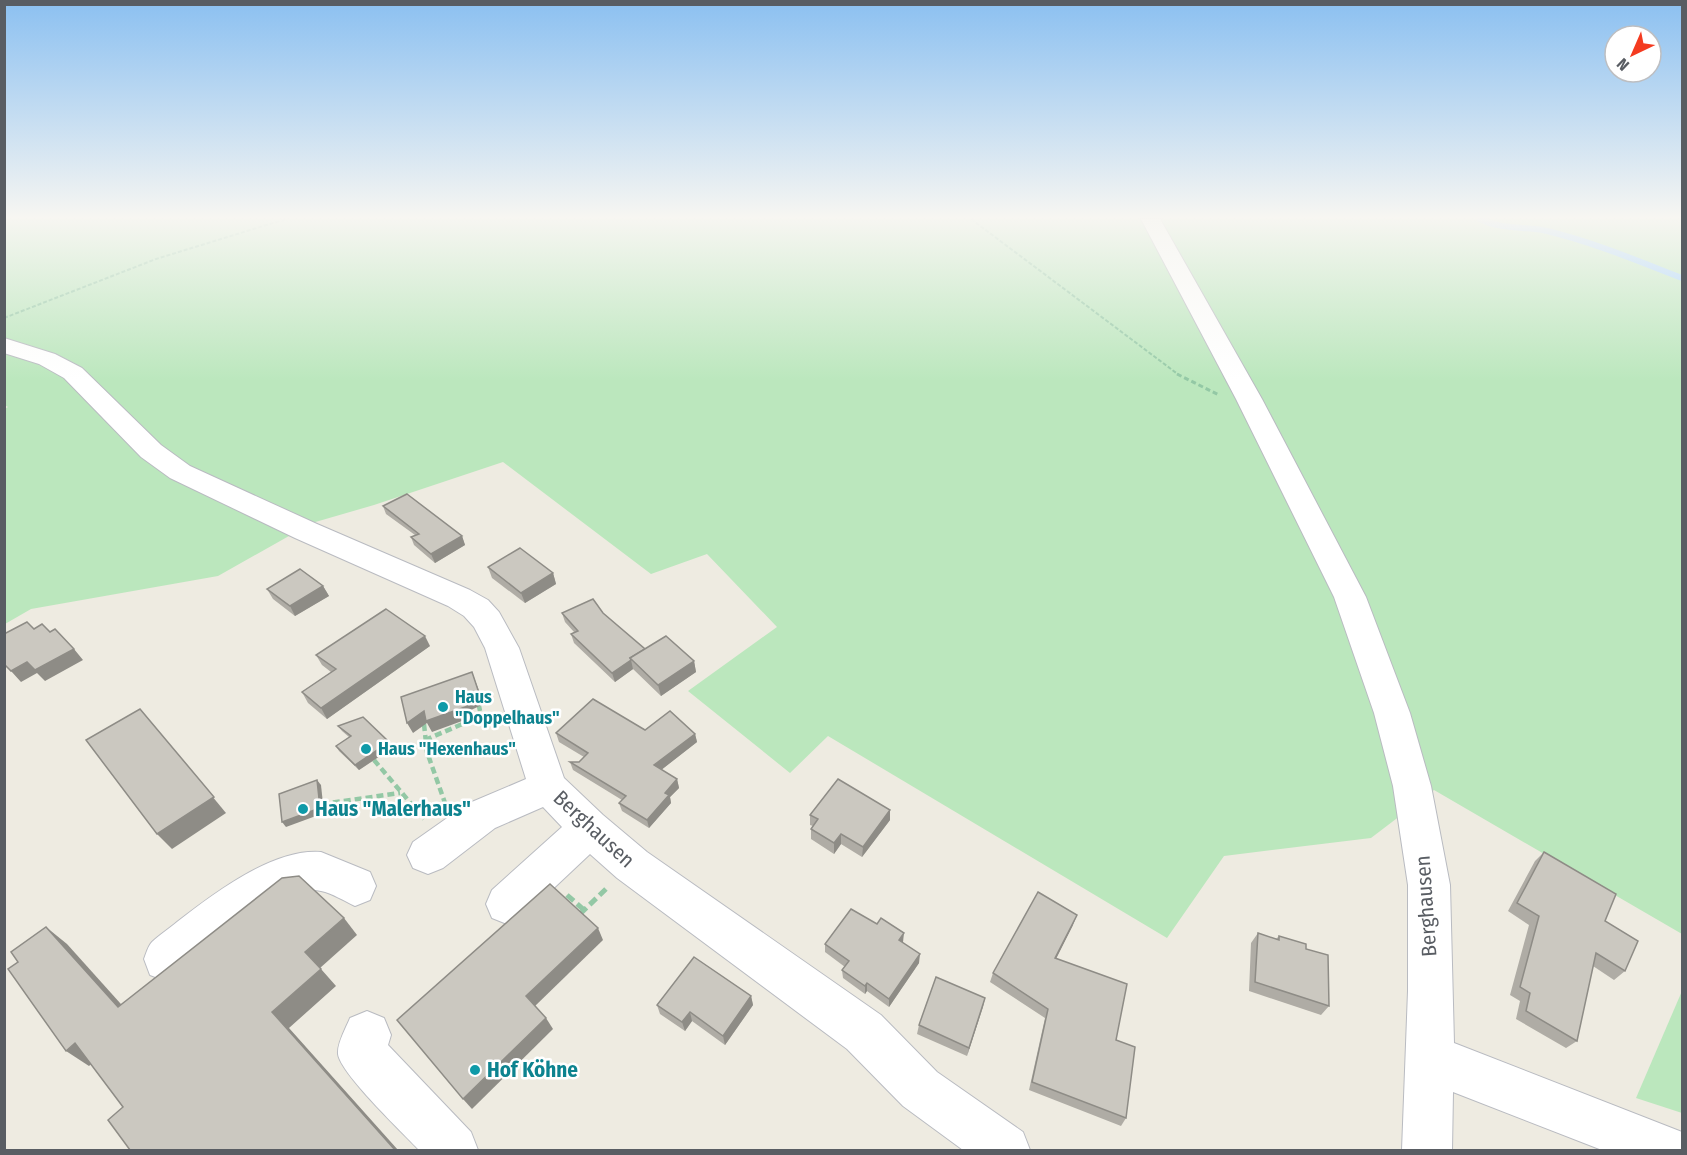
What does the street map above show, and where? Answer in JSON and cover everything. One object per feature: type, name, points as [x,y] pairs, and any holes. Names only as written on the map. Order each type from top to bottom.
[{"type":"street","name":"Berghausen","points":[[1180,273],[1249,399],[1350,597],[1376,667],[1412,786],[1429,885],[1427,1150]]},
{"type":"street","name":"Berghausen","points":[[4,345],[47,359],[73,373],[162,460],[234,497],[459,598],[476,608],[488,620],[502,648],[548,786],[589,828],[632,865],[864,1032],[920,1089],[1005,1150]]},
{"type":"street","points":[[446,841],[481,816],[548,786]]},
{"type":"street","points":[[507,904],[589,828]]},
{"type":"street","points":[[166,959],[215,919],[279,879],[317,871],[355,886]]},
{"type":"street","points":[[367,1035],[362,1053],[453,1150]]},
{"type":"street","points":[[1429,1058],[1665,1150]]},
{"type":"path","points":[[4,318],[120,273]]},
{"type":"path","points":[[1043,273],[1183,378]]},
{"type":"path","points":[[426,740],[481,716],[479,706]]},
{"type":"path","points":[[416,725],[424,726],[427,752],[442,799],[446,841]]},
{"type":"path","points":[[374,760],[400,793],[446,841]]},
{"type":"path","points":[[322,804],[400,793]]},
{"type":"path","points":[[578,917],[632,865]]},
{"type":"green space","points":[[5,273],[1682,273],[1682,934],[1434,790],[1371,838],[1224,856],[1167,938],[828,736],[790,773],[688,691],[777,627],[707,554],[651,574],[503,462],[312,523],[218,576],[31,609],[5,624],[4,409],[8,407],[4,405]]},
{"type":"green space","points":[[1682,991],[1682,1113],[1636,1098]]},
{"type":"building","points":[[407,494],[462,536],[431,554],[411,537],[419,534],[383,506]]},
{"type":"building","points":[[520,548],[553,573],[521,593],[488,567]]},
{"type":"building","points":[[300,569],[323,586],[290,606],[267,589]]},
{"type":"building","points":[[593,599],[603,613],[645,649],[612,673],[571,634],[578,631],[562,613]]},
{"type":"building","points":[[386,609],[425,636],[321,708],[302,692],[336,669],[316,655]]},
{"type":"building","points":[[27,622],[34,629],[42,624],[50,632],[55,629],[74,649],[35,670],[27,662],[11,671],[4,664],[4,634]]},
{"type":"building","points":[[666,636],[694,661],[658,685],[630,658]]},
{"type":"building","points":[[472,672],[479,693],[466,699],[468,706],[426,721],[424,711],[407,723],[401,697]]},
{"type":"building","points":[[593,699],[645,730],[670,711],[695,734],[654,765],[677,779],[665,793],[669,795],[647,820],[619,803],[626,796],[570,762],[579,762],[588,753],[556,733]]},
{"type":"building","points":[[140,709],[214,797],[157,834],[86,740]]},
{"type":"building","points":[[363,717],[389,742],[355,765],[336,746],[351,736],[338,726]]},
{"type":"building","points":[[838,779],[890,810],[863,847],[841,834],[834,843],[811,829],[818,819],[810,815]]},
{"type":"building","name":"Haus \"Malerhaus\"","points":[[317,780],[320,808],[282,822],[279,794]]},
{"type":"building","points":[[1544,852],[1616,894],[1605,921],[1638,941],[1625,971],[1596,953],[1577,1041],[1526,1011],[1530,993],[1520,987],[1539,916],[1517,903]]},
{"type":"building","points":[[299,876],[344,918],[305,952],[321,969],[272,1012],[395,1150],[130,1150],[108,1120],[123,1107],[75,1043],[66,1051],[8,969],[18,962],[11,952],[46,927],[118,1007],[282,878]]},
{"type":"building","points":[[550,884],[598,928],[526,996],[546,1018],[463,1099],[397,1020]]},
{"type":"building","points":[[1038,892],[1077,915],[1055,958],[1127,984],[1116,1040],[1135,1047],[1126,1118],[1032,1082],[1048,1009],[993,973]]},
{"type":"building","points":[[851,909],[877,924],[881,918],[904,933],[899,940],[920,954],[889,999],[867,983],[865,986],[842,970],[849,961],[825,944]]},
{"type":"building","points":[[1258,933],[1279,940],[1279,936],[1306,944],[1306,949],[1328,955],[1329,1006],[1255,982]]},
{"type":"building","points":[[694,957],[751,996],[723,1036],[690,1012],[682,1022],[657,1005]]},
{"type":"building","points":[[936,977],[985,998],[969,1048],[919,1025]]},
{"type":"waterway","points":[[1669,273],[1682,278]]},
{"type":"place","name":"Haus \"Doppelhaus\"","points":[[443,707]]},
{"type":"place","name":"Haus \"Hexenhaus\"","points":[[366,749]]},
{"type":"place","name":"Haus \"Malerhaus\"","points":[[303,809]]},
{"type":"place","name":"Hof Köhne","points":[[475,1070]]}]
